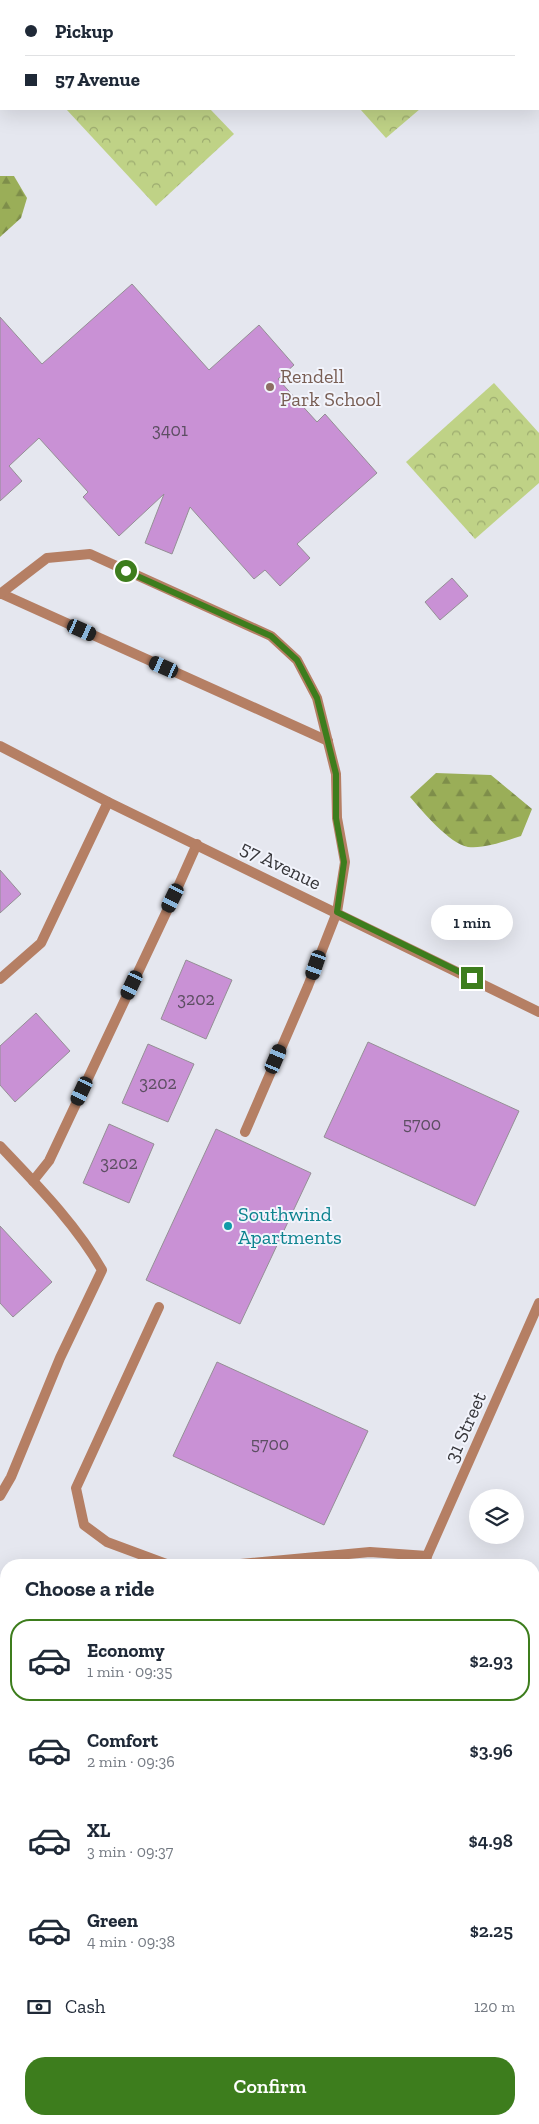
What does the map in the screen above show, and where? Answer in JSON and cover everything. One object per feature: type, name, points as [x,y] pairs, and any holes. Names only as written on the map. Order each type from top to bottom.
[{"type":"street","points":[[245,1132],[308,986],[337,912],[344,862],[336,818],[336,774],[328,741],[317,698],[297,660],[271,636],[90,554],[47,558],[0,593],[328,741]]},
{"type":"street","points":[[0,746],[108,802],[41,943],[0,979]]},
{"type":"street","name":"57 Avenue","points":[[108,802],[539,1012]]},
{"type":"street","points":[[33,1181],[49,1161],[197,844]]},
{"type":"street","points":[[0,1146],[33,1181],[90,1250],[102,1270],[60,1358],[11,1477],[0,1496]]},
{"type":"street","name":"31 Street","points":[[426,1559],[539,1304]]},
{"type":"street","points":[[153,1559],[107,1542],[84,1525],[76,1488],[159,1307]]},
{"type":"street","points":[[295,1559],[370,1552],[419,1559]]},
{"type":"green space","points":[[67,110],[211,110],[234,134],[156,206]]},
{"type":"green space","points":[[361,110],[419,110],[386,138]]},
{"type":"green space","points":[[0,176],[14,176],[27,198],[21,218],[0,237]]},
{"type":"green space","points":[[494,383],[539,433],[539,483],[475,539],[406,462]]},
{"type":"green space","points":[[436,773],[491,775],[532,809],[521,836],[481,847],[468,847],[453,840],[410,797]]},
{"type":"building","points":[[132,284],[209,370],[259,325],[294,365],[278,379],[317,422],[325,414],[377,473],[297,544],[310,558],[280,586],[265,570],[254,579],[190,507],[172,554],[145,543],[164,494],[119,536],[83,497],[88,492],[39,438],[9,466],[22,481],[0,501],[0,317],[42,364]]},
{"type":"building","points":[[452,578],[468,596],[440,620],[425,602]]},
{"type":"building","points":[[0,870],[21,894],[0,913]]},
{"type":"building","points":[[186,960],[232,980],[206,1039],[161,1019]]},
{"type":"building","points":[[36,1013],[70,1051],[15,1102],[0,1085],[0,1046]]},
{"type":"building","name":"Southwind Apartments","points":[[368,1042],[519,1111],[475,1206],[324,1137]]},
{"type":"building","points":[[148,1044],[194,1064],[168,1122],[122,1103]]},
{"type":"building","points":[[109,1124],[154,1144],[129,1203],[83,1183]]},
{"type":"building","name":"Southwind Apartments","points":[[216,1129],[311,1173],[240,1324],[146,1280]]},
{"type":"building","points":[[0,1226],[52,1282],[13,1317],[0,1303]]},
{"type":"building","points":[[217,1362],[368,1431],[324,1525],[173,1456]]},
{"type":"place","name":"Rendell Park School","points":[[270,387]]},
{"type":"place","name":"Southwind Apartments","points":[[228,1226]]},
{"type":"route","points":[[126,571],[271,636],[297,660],[317,698],[336,774],[336,818],[344,862],[337,912],[472,978]]}]
